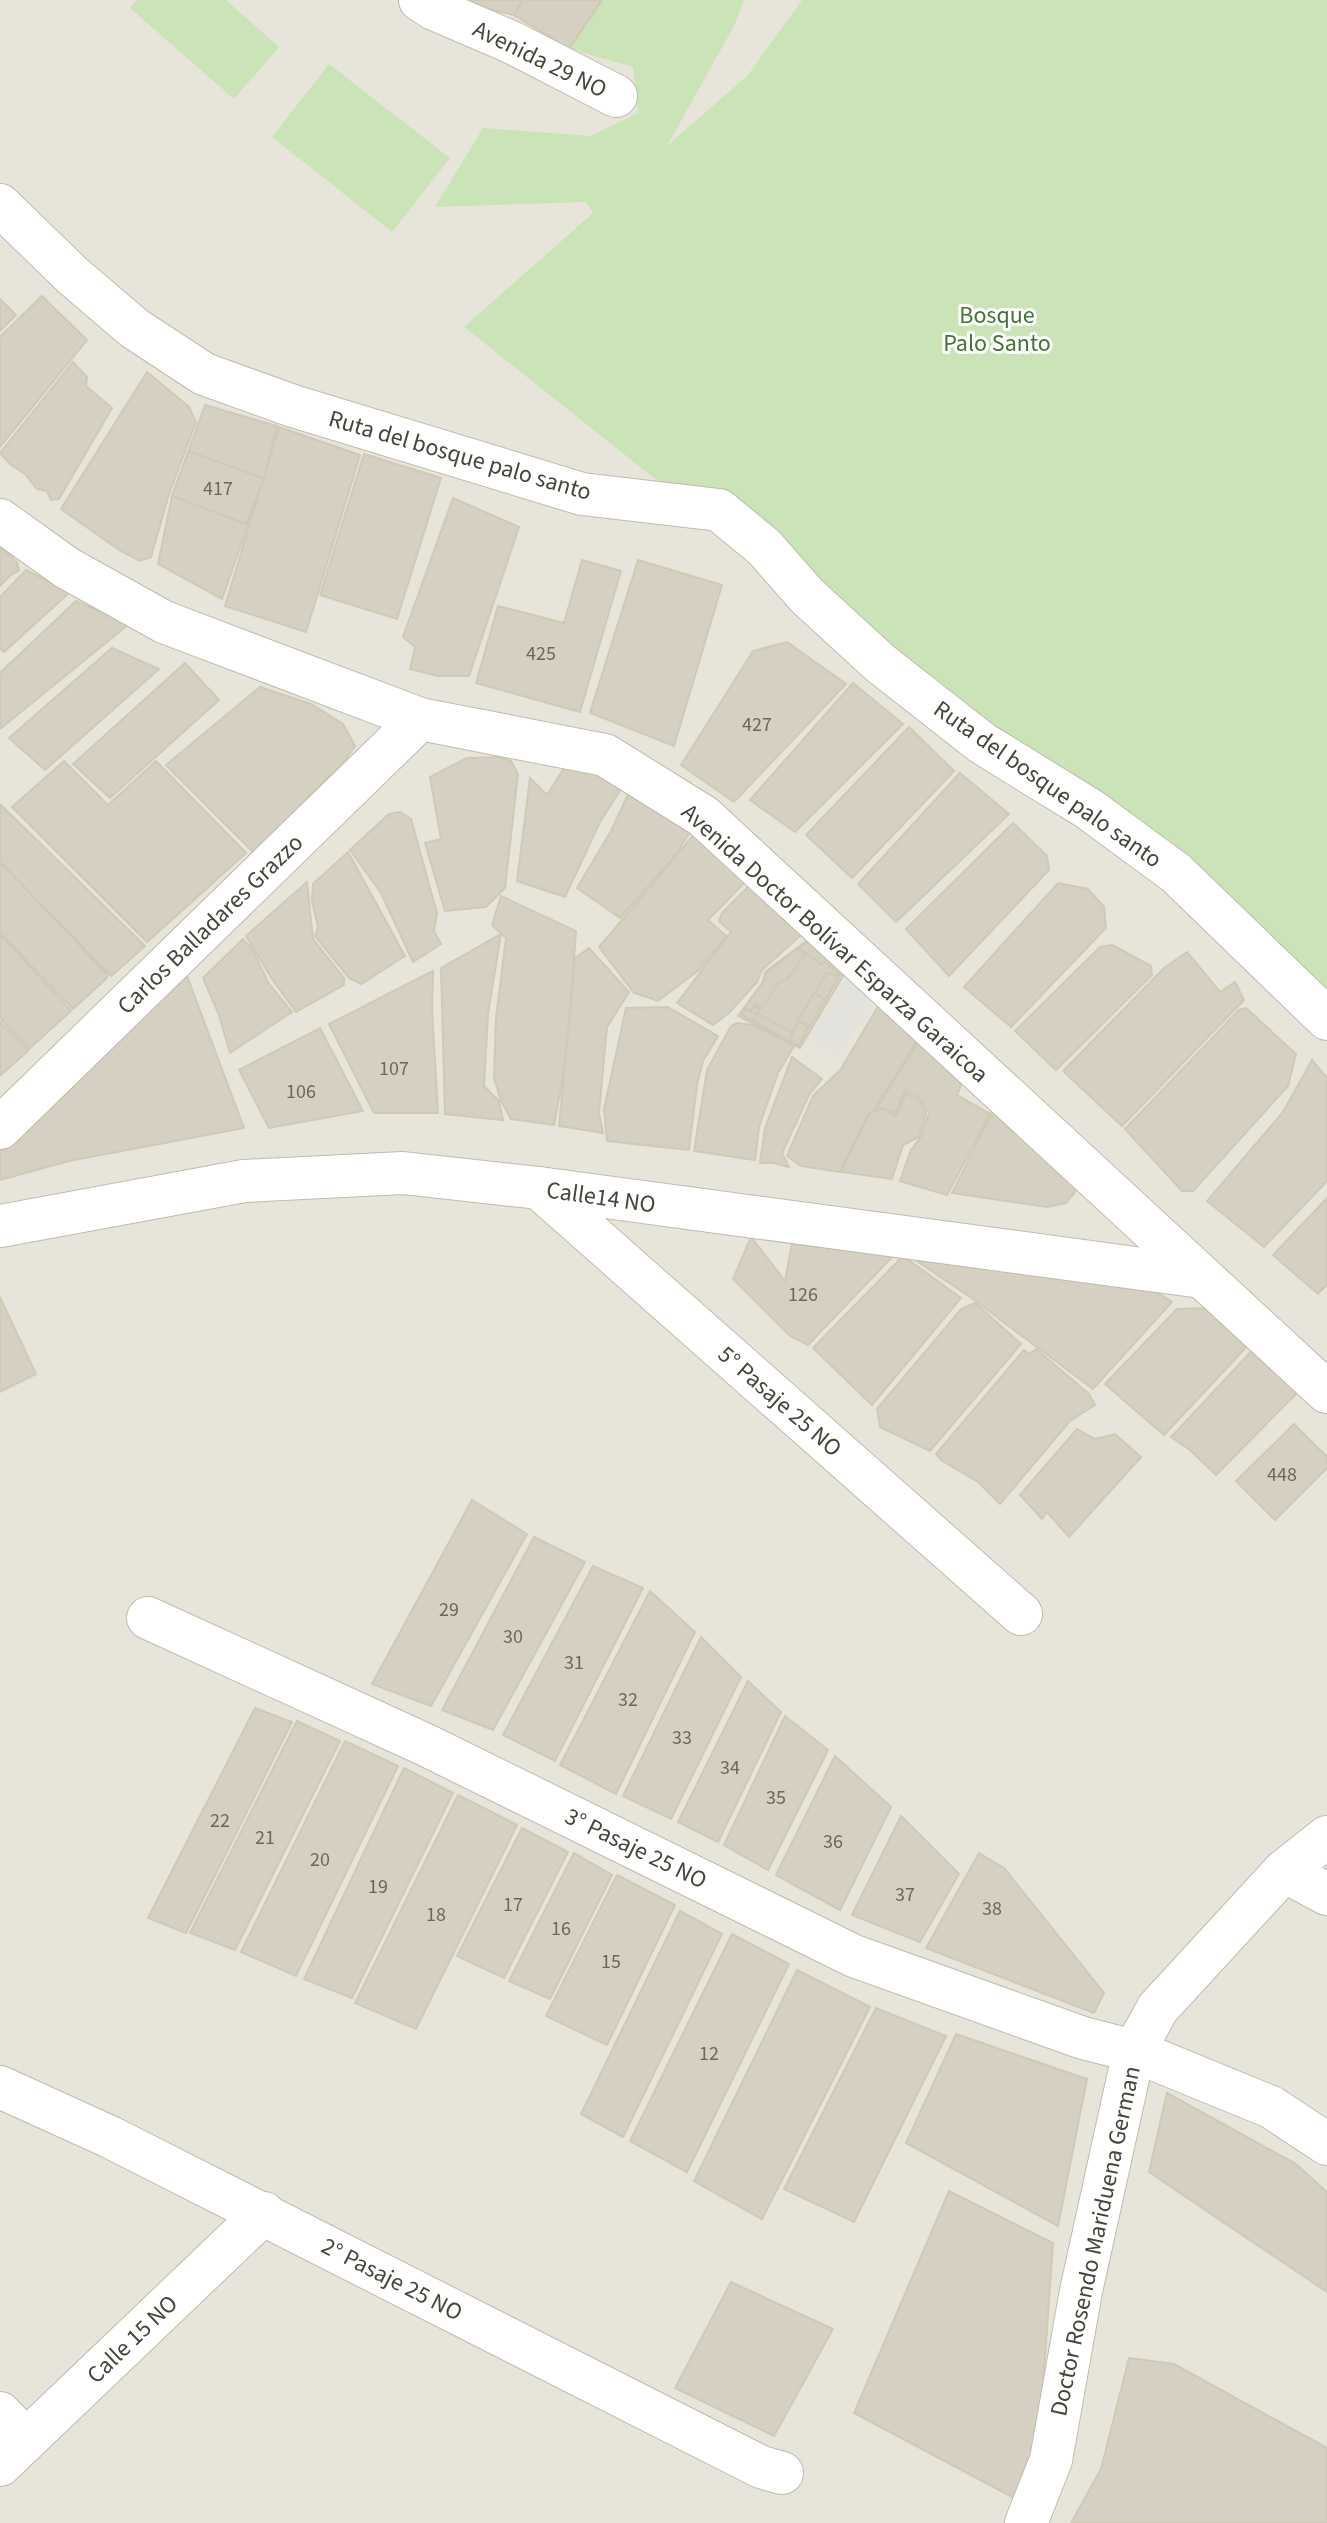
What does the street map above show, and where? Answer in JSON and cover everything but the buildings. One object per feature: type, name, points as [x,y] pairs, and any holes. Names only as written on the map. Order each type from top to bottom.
[{"type":"street","name":"Avenida 29 NO","points":[[420,0],[616,96]]},
{"type":"street","name":"Ruta del bosque palo santo","points":[[0,205],[72,275],[134,328],[204,374],[293,406],[582,494],[719,510],[764,547],[807,596],[903,681],[982,743],[1089,809],[1176,873],[1327,1019]]},
{"type":"street","name":"Avenida Doctor Bolívar Esparza Garaicoa","points":[[0,520],[67,568],[164,622],[420,719],[605,755],[703,816],[1327,1392]]},
{"type":"street","name":"Carlos Balladares Grazzo","points":[[0,1128],[420,719]]},
{"type":"street","name":"Calle14 NO","points":[[0,1226],[244,1181],[403,1173],[539,1188],[1202,1277]]},
{"type":"street","name":"5° Pasaje 25 NO","points":[[539,1188],[1021,1614]]},
{"type":"street","name":"3° Pasaje 25 NO","points":[[148,1618],[426,1745],[854,1956],[1083,2038],[1134,2051],[1271,2107],[1327,2144]]},
{"type":"street","name":"Doctor Rosendo Mariduena German","points":[[1026,2523],[1051,2460],[1081,2291],[1134,2051],[1158,2008],[1284,1871],[1327,1837]]},
{"type":"street","points":[[1284,1871],[1327,1894]]},
{"type":"street","name":"2° Pasaje 25 NO","points":[[0,2087],[264,2213],[761,2467],[782,2473]]},
{"type":"street","name":"Calle 15 NO","points":[[9,2439],[264,2213]]},
{"type":"shaded area","points":[[0,0],[1327,0],[1327,2523],[0,2523]]},
{"type":"shaded area","points":[[852,965],[879,992],[843,1050],[835,1056],[811,1038]]},
{"type":"green space","points":[[137,0],[226,0],[279,47],[234,99],[130,8]]},
{"type":"green space","name":"Bosque Palo Santo","points":[[602,0],[744,0],[734,26],[667,146],[748,75],[802,0],[1327,0],[1327,1029],[1076,813],[464,327],[593,213],[586,202],[435,207],[483,128],[590,136],[638,113],[633,67],[569,49]]},
{"type":"green space","points":[[329,64],[450,158],[392,232],[272,137]]}]
